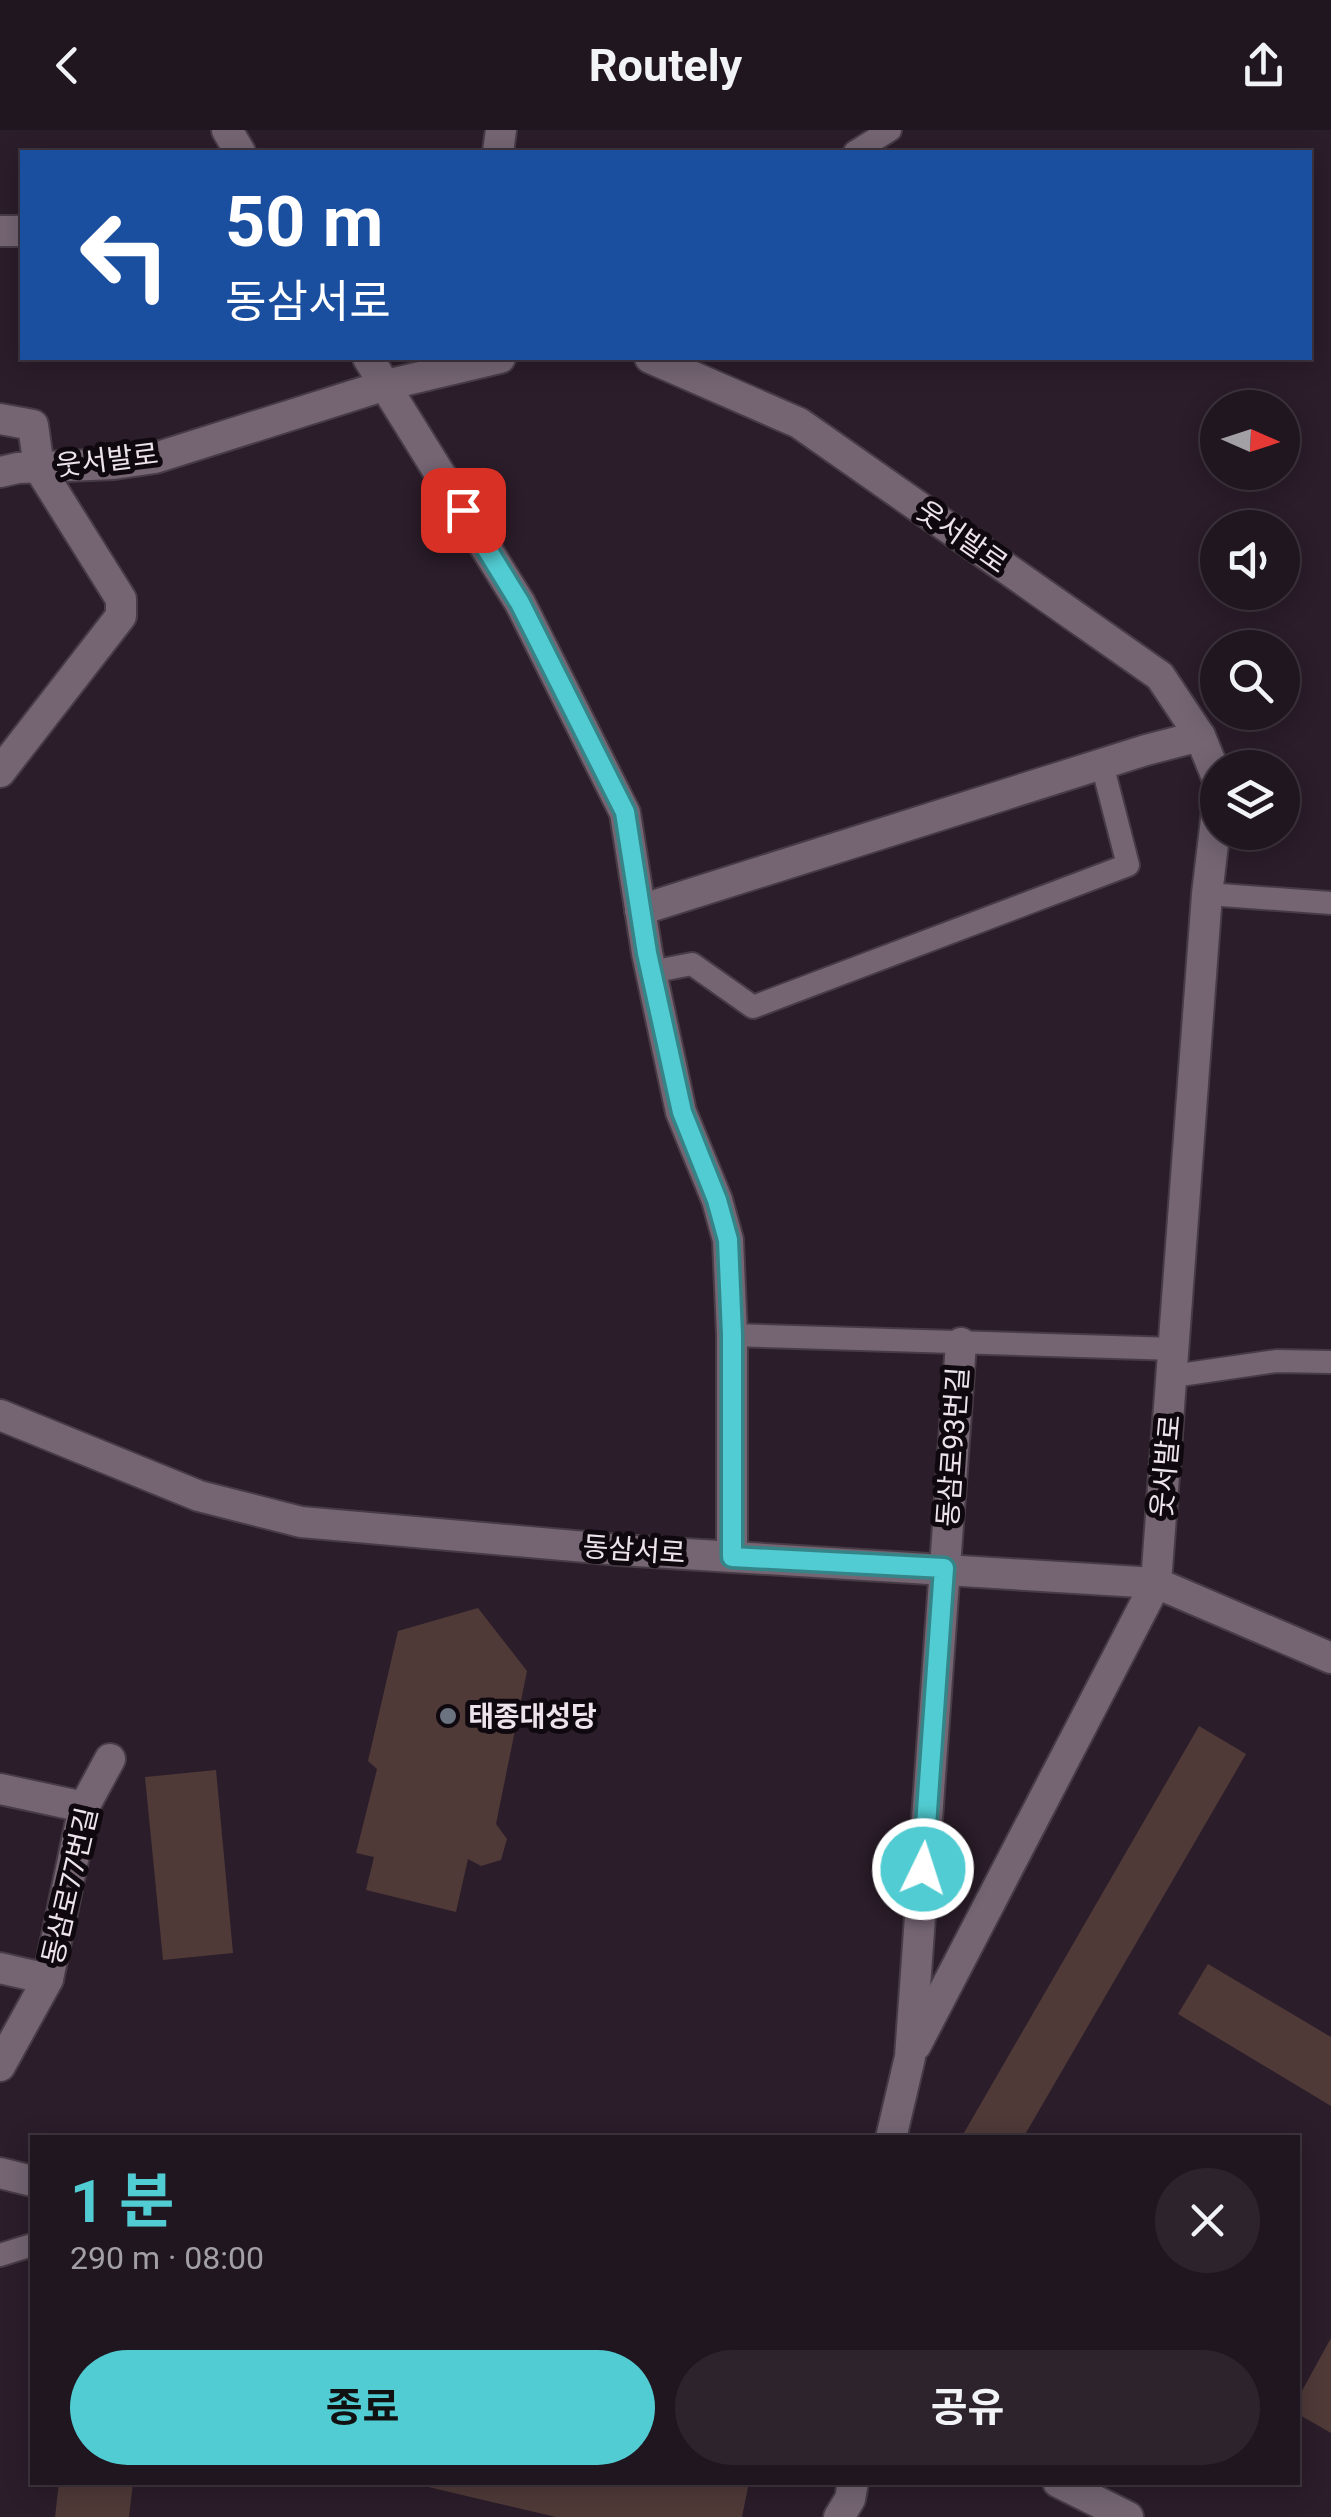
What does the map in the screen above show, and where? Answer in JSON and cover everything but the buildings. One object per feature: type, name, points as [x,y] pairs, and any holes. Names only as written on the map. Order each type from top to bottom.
[{"type":"street","points":[[369,360],[520,603],[625,812],[651,972],[682,1112],[717,1200],[728,1240],[732,1557]]},
{"type":"street","name":"웃서발로","points":[[0,472],[155,458],[386,386],[492,360]]},
{"type":"street","name":"웃서발로","points":[[655,360],[799,423],[1160,676],[1206,750]]},
{"type":"street","points":[[0,419],[33,425],[39,468],[121,599],[121,616],[0,772]]},
{"type":"street","points":[[640,910],[1200,736]]},
{"type":"street","name":"웃서발로","points":[[1156,1582],[1212,850]]},
{"type":"street","name":"동삼로93번길","points":[[892,2135],[910,2057],[960,1342]]},
{"type":"street","name":"동삼서로","points":[[0,1415],[199,1496],[301,1522],[732,1557],[1156,1582],[1331,1658]]},
{"type":"street","points":[[910,2057],[1156,1582]]},
{"type":"street","name":"동삼로77번길","points":[[0,2066],[48,1979],[84,1807],[110,1758]]},
{"type":"street","points":[[0,1790],[84,1807]]},
{"type":"street","points":[[0,1968],[48,1979]]},
{"type":"street","points":[[0,2173],[30,2180]]},
{"type":"street","points":[[839,2517],[850,2499],[852,2485]]},
{"type":"street","points":[[1064,2485],[1128,2517]]},
{"type":"lane","points":[[858,150],[890,130]]},
{"type":"lane","points":[[651,972],[692,964],[752,1007],[1128,865],[1102,764]]},
{"type":"lane","points":[[1206,894],[1331,903]]},
{"type":"lane","name":"동삼로93번길","points":[[732,1335],[960,1342]]},
{"type":"lane","points":[[960,1342],[1174,1362],[1331,1362]]},
{"type":"lane","points":[[0,2254],[30,2246]]},
{"type":"place","name":"태종대성당","points":[[448,1716]]},
{"type":"route","points":[[463,510],[520,603],[625,812],[647,953],[682,1112],[717,1200],[728,1240],[732,1557],[944,1568],[923,1869]]}]
